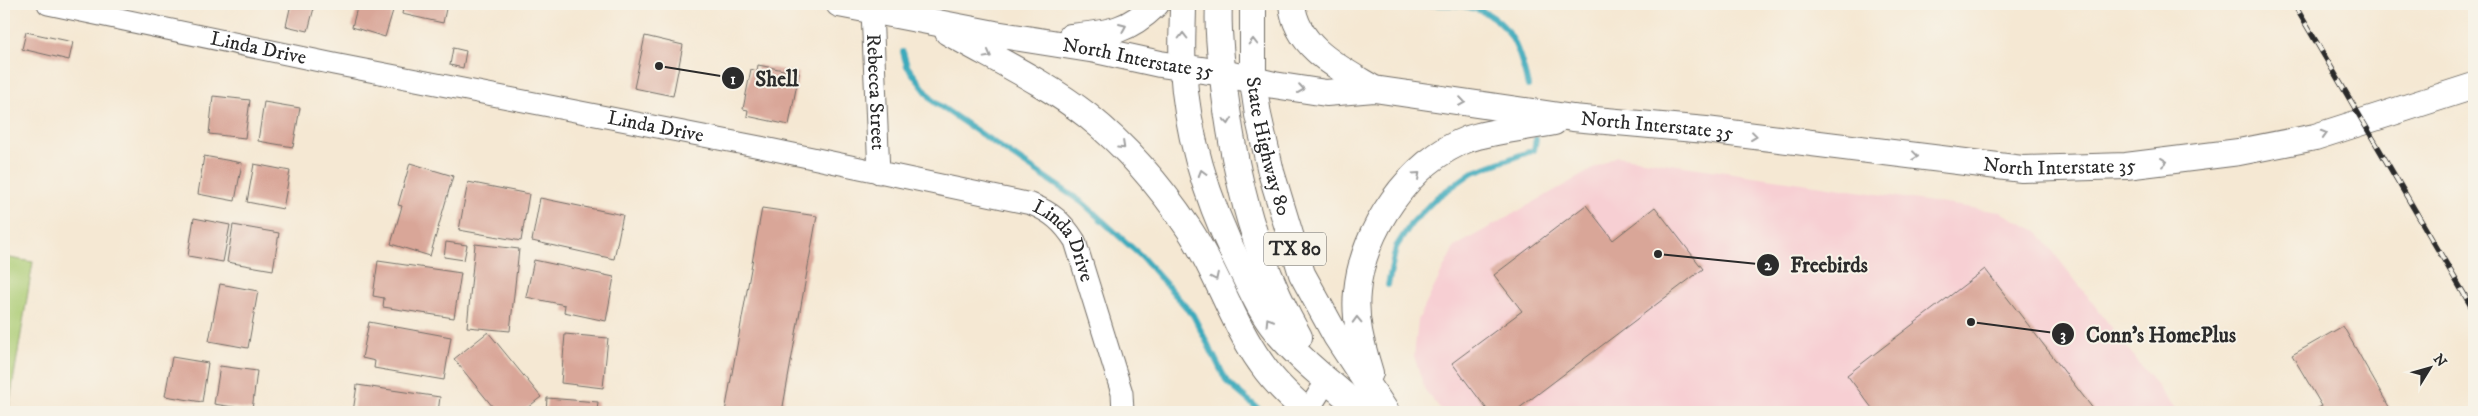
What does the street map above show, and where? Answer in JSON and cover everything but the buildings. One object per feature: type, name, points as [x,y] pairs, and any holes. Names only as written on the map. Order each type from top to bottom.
[{"type":"main road","name":"North Interstate 35","points":[[839,4],[1326,93],[1374,89],[1573,118],[1706,130],[2022,169],[2126,166],[2239,152],[2314,137],[2474,86]]},
{"type":"main road","points":[[1041,40],[1108,33],[1139,20],[1156,4]]},
{"type":"main road","points":[[1183,4],[1183,68],[1188,113],[1195,148],[1208,193],[1235,257],[1256,300],[1276,331],[1299,358],[1326,382],[1376,408]]},
{"type":"main road","name":"State Highway 80","points":[[1219,4],[1222,73],[1230,136],[1243,197],[1260,254],[1278,300],[1343,412]]},
{"type":"main road","name":"State Highway 80","points":[[1253,4],[1253,81],[1270,172],[1302,274],[1376,408]]},
{"type":"main road","points":[[1292,4],[1293,13],[1308,41],[1324,59],[1374,89]]},
{"type":"main road","points":[[930,22],[1037,82],[1087,115],[1124,147],[1168,199],[1190,230],[1244,336],[1261,363],[1307,412]]},
{"type":"main road","points":[[1376,408],[1358,332],[1356,292],[1364,254],[1376,226],[1401,189],[1437,157],[1468,139],[1573,118]]},
{"type":"street","name":"Linda Drive","points":[[48,4],[334,64],[760,147],[1031,204],[1048,211],[1064,224],[1075,241],[1122,393],[1123,412]]},
{"type":"street","name":"Rebecca Street","points":[[872,11],[880,173]]},
{"type":"street","points":[[1307,412],[1326,382]]},
{"type":"shaded area","points":[[1616,156],[2000,212],[2037,231],[2177,412],[1443,412],[1425,390],[1414,356],[1418,320],[1454,247]]},
{"type":"green space","points":[[4,257],[33,262],[8,412],[4,412]]},
{"type":"waterway","points":[[1426,4],[1469,7],[1483,12],[1504,26],[1517,48],[1528,86]]},
{"type":"waterway","points":[[903,52],[907,66],[934,102],[1083,203],[1141,256],[1193,315],[1227,382],[1262,412]]},
{"type":"waterway","points":[[1388,285],[1396,247],[1411,224],[1436,198],[1471,173],[1534,150],[1536,139]]},
{"type":"railway","points":[[2294,4],[2474,311]]},
{"type":"place","name":"Shell","points":[[659,66]]},
{"type":"place","name":"Freebirds","points":[[1658,254]]},
{"type":"place","name":"Conn's HomePlus","points":[[1971,322]]}]
